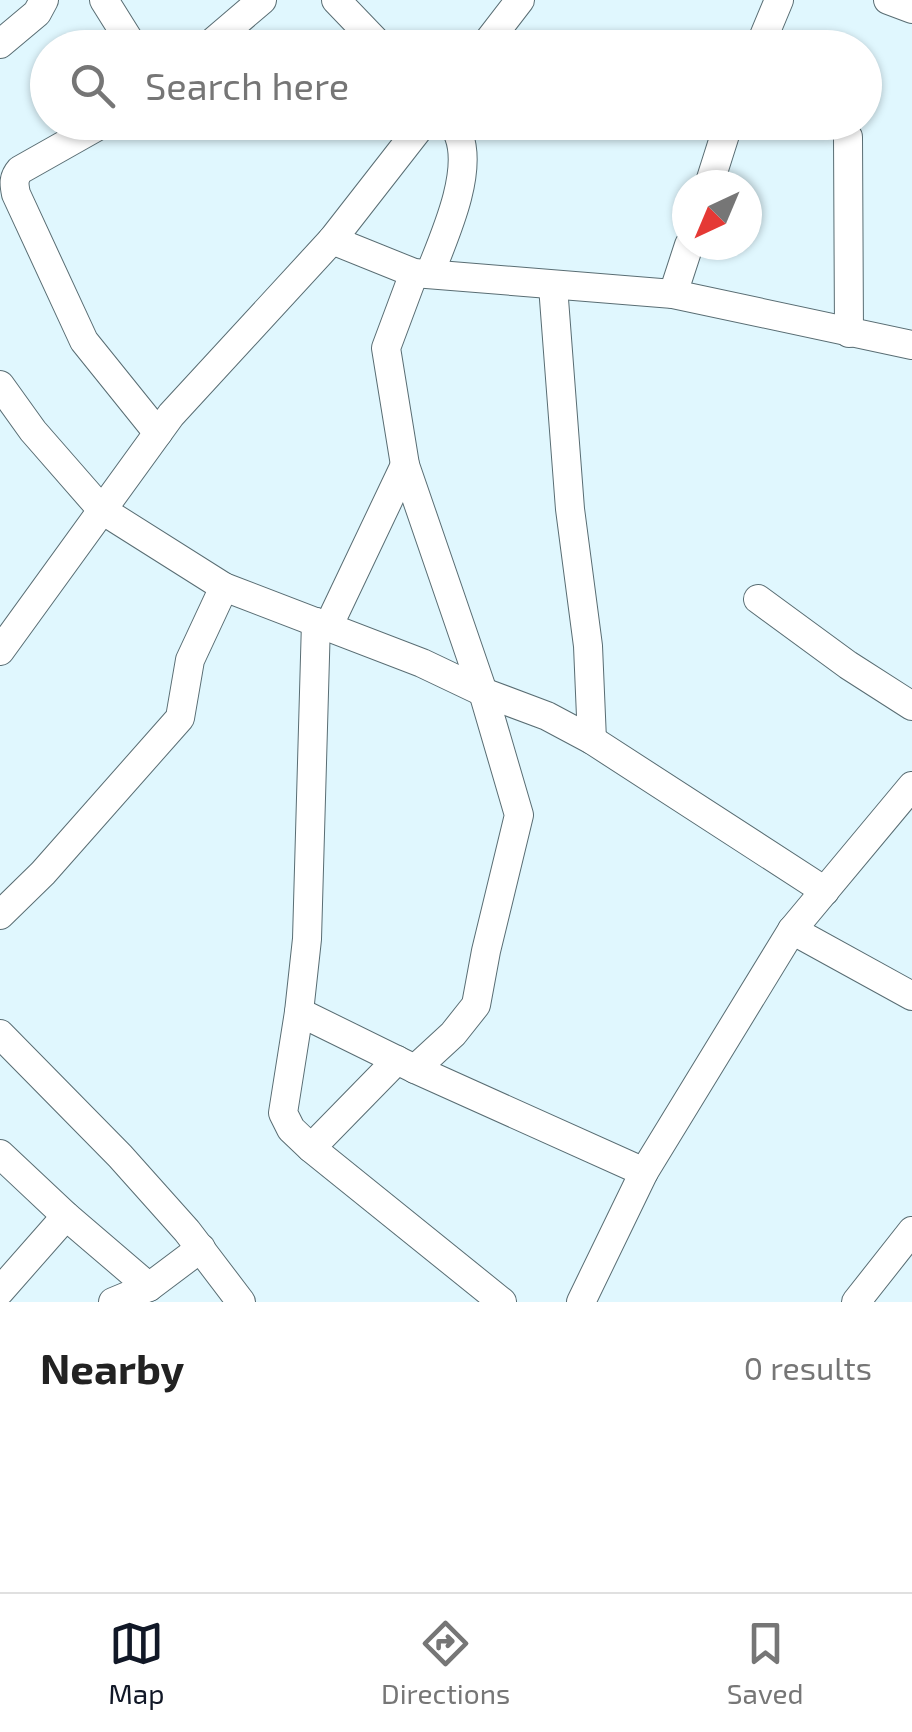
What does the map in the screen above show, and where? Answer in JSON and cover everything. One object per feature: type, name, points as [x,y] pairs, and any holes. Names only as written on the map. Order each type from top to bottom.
[{"type":"street","points":[[0,44],[37,13],[44,0]]},
{"type":"street","points":[[104,0],[123,30]]},
{"type":"street","points":[[227,30],[262,0]]},
{"type":"street","points":[[336,0],[365,30]]},
{"type":"street","points":[[497,30],[520,0]]},
{"type":"street","points":[[766,30],[779,0]]},
{"type":"street","points":[[888,0],[912,8]]},
{"type":"street","points":[[73,140],[20,170],[14,181],[16,194],[84,341],[158,433]]},
{"type":"street","points":[[3,641],[171,415],[332,240],[410,140]]},
{"type":"street","points":[[311,1148],[406,1065],[453,1034],[476,1006],[519,816],[483,692],[404,465],[386,348],[452,218],[463,168],[460,140]]},
{"type":"street","points":[[713,170],[723,140]]},
{"type":"street","points":[[848,140],[849,332]]},
{"type":"street","points":[[332,240],[422,273],[673,294],[912,345]]},
{"type":"street","points":[[673,294],[684,260]]},
{"type":"street","points":[[553,286],[570,509],[588,646],[592,740]]},
{"type":"street","points":[[0,385],[32,431],[102,510],[224,587],[547,716],[592,740],[825,891]]},
{"type":"street","points":[[404,465],[322,624],[307,939],[283,1114],[311,1148],[502,1302]]},
{"type":"street","points":[[0,915],[43,873],[180,718],[190,660],[224,587]]},
{"type":"street","points":[[758,598],[848,665],[912,706]]},
{"type":"street","points":[[580,1302],[644,1172],[792,930],[912,786]]},
{"type":"street","points":[[792,930],[912,996]]},
{"type":"street","points":[[299,1012],[406,1065],[644,1172]]},
{"type":"street","points":[[0,1034],[120,1156],[201,1248],[241,1302]]},
{"type":"street","points":[[0,1154],[148,1287]]},
{"type":"street","points":[[0,1291],[66,1216]]},
{"type":"street","points":[[856,1302],[912,1231]]},
{"type":"street","points":[[112,1302],[148,1287],[201,1248]]}]
